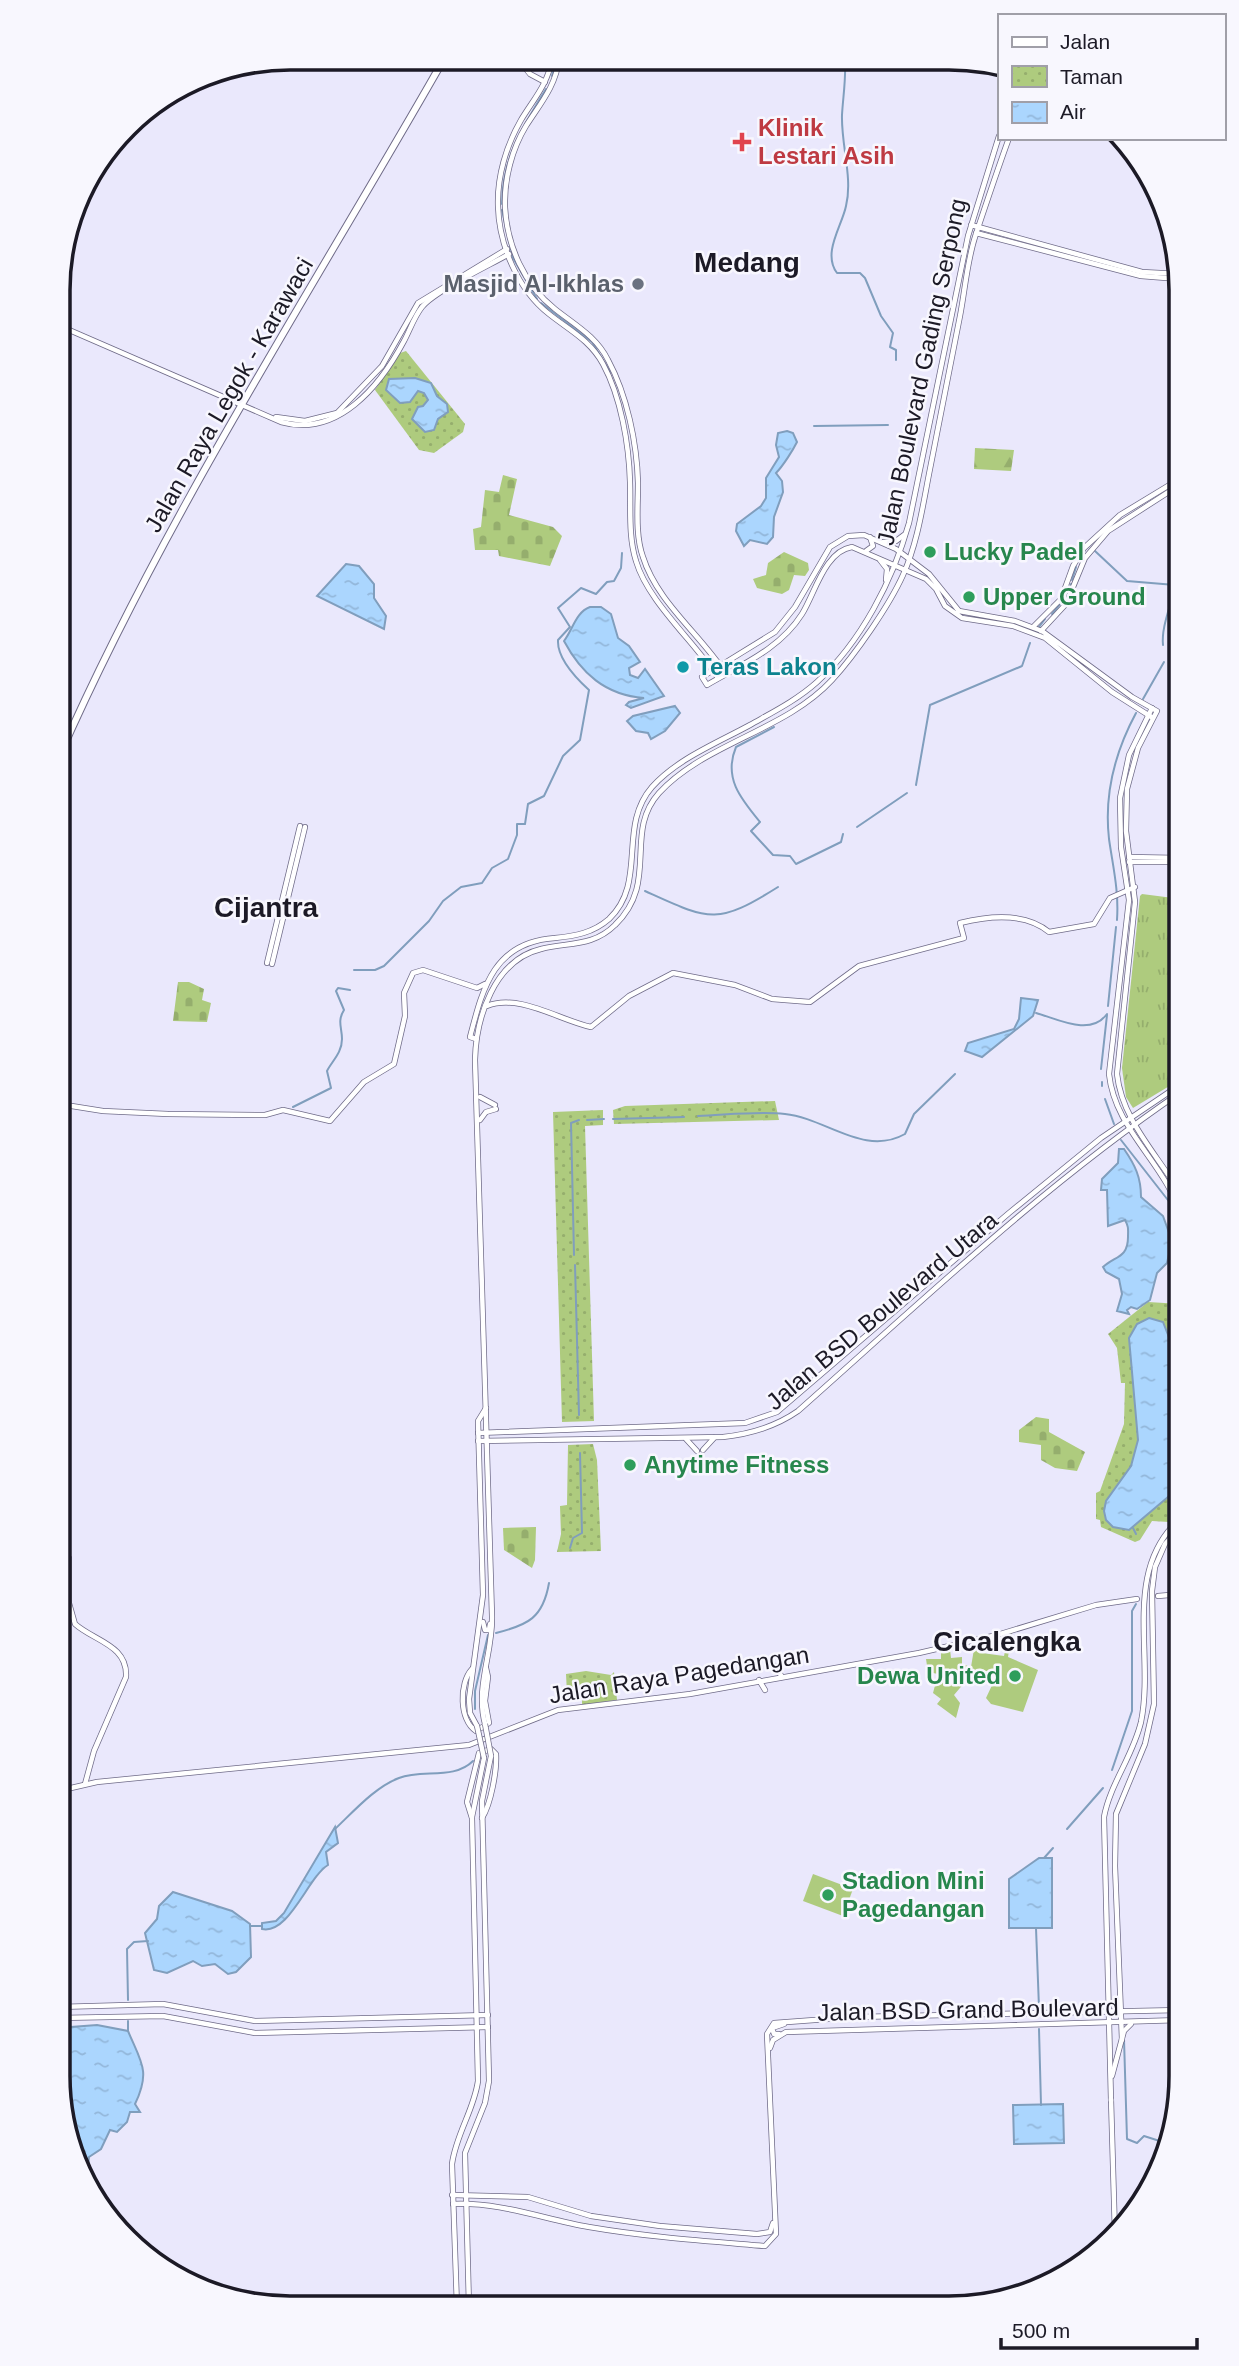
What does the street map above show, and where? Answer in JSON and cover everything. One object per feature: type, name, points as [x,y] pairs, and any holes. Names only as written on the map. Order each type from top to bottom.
[{"type":"main road","name":"Jalan Raya Legok - Karawaci","points":[[70,732],[94,679],[244,405],[438,70]]},
{"type":"main road","points":[[526,70],[545,82]]},
{"type":"main road","points":[[549,70],[545,82],[507,149],[500,177],[501,207],[508,252],[519,276],[536,302],[582,338],[611,373],[627,447],[631,540],[636,562],[652,591],[718,678]]},
{"type":"main road","points":[[556,70],[552,86],[514,152],[501,207],[511,242],[530,283],[551,307],[586,331],[603,351],[634,446],[639,537],[643,560],[658,587],[726,674]]},
{"type":"main road","name":"Jalan Boulevard Gading Serpong","points":[[998,139],[970,228],[906,534],[884,588],[850,644],[818,681],[778,710],[689,758],[651,788],[633,827],[630,883],[616,911],[596,928],[582,935],[539,940],[509,954],[485,984],[470,1037],[477,1039],[492,993],[506,969],[523,956],[540,949],[585,943],[613,928],[632,903],[639,886],[642,829],[658,794],[693,766],[782,718],[826,686],[852,656],[905,569],[937,432],[978,230],[1008,140]]},
{"type":"main road","points":[[970,228],[1141,276],[1169,276]]},
{"type":"main road","points":[[70,330],[289,424],[320,422],[346,413],[377,379],[429,300],[508,252]]},
{"type":"main road","points":[[954,302],[962,303]]},
{"type":"main road","points":[[951,311],[961,313]]},
{"type":"main road","points":[[931,418],[934,423],[939,421]]},
{"type":"main road","points":[[929,430],[933,428],[937,432]]},
{"type":"main road","points":[[1032,629],[1064,594],[1073,566],[1084,548],[1122,517],[1169,486]]},
{"type":"main road","points":[[1040,633],[1069,598],[1089,552],[1122,517],[1169,491]]},
{"type":"main road","points":[[882,542],[896,541],[906,534]]},
{"type":"main road","points":[[938,588],[926,579],[865,551],[852,547],[837,552],[789,631],[769,648],[707,685],[702,677],[765,640],[782,624],[830,547],[848,536],[870,536],[909,559],[938,588],[945,606],[961,618],[1032,629],[1132,697],[1155,709],[1129,755],[1119,821],[1128,890],[1109,1074],[1117,1120],[1109,1133]]},
{"type":"main road","points":[[865,551],[873,546],[870,536]]},
{"type":"main road","points":[[877,557],[887,569],[884,588]]},
{"type":"main road","points":[[636,562],[643,560]]},
{"type":"main road","points":[[1073,566],[1080,569]]},
{"type":"main road","points":[[1048,614],[1052,619]]},
{"type":"main road","points":[[782,624],[783,629],[789,631]]},
{"type":"main road","points":[[1040,633],[1128,703],[1151,716]]},
{"type":"main road","points":[[850,644],[857,648]]},
{"type":"main road","points":[[845,651],[852,656]]},
{"type":"main road","points":[[1128,703],[1132,697]]},
{"type":"main road","points":[[778,710],[782,718]]},
{"type":"main road","points":[[1151,716],[1138,748],[1127,789],[1125,826],[1135,887],[1117,1074],[1130,1117],[1169,1177]]},
{"type":"main road","points":[[270,964],[303,827]]},
{"type":"main road","points":[[1123,860],[1169,860]]},
{"type":"main road","points":[[487,1006],[496,1002],[541,1010],[591,1027],[629,996],[676,973],[735,985],[772,999],[810,1002],[859,965],[964,938],[960,923],[1012,918],[1036,922],[1049,932],[1091,925],[1097,921],[1108,901],[1135,887]]},
{"type":"main road","points":[[539,940],[540,949]]},
{"type":"main road","points":[[70,1106],[104,1111],[167,1114],[265,1115],[283,1110],[330,1121],[364,1082],[394,1064],[405,1014],[404,993],[414,972],[423,970],[477,988],[482,995]]},
{"type":"main road","points":[[477,988],[485,984]]},
{"type":"main road","points":[[492,993],[496,1002]]},
{"type":"main road","points":[[1117,996],[1125,996]]},
{"type":"main road","points":[[477,1039],[488,1441],[490,1628],[486,1631],[483,1627],[478,1441],[478,1421],[486,1407]]},
{"type":"main road","name":"Jalan BSD Boulevard Utara","points":[[478,1433],[755,1421],[794,1400],[1040,1187],[1124,1121],[1169,1092]]},
{"type":"main road","points":[[478,1093],[482,1101],[495,1107],[483,1114],[479,1124]]},
{"type":"main road","name":"Jalan BSD Boulevard Utara","points":[[478,1441],[715,1438],[760,1431],[798,1410],[1046,1195],[1128,1128],[1169,1100]]},
{"type":"main road","points":[[1115,1102],[1128,1128],[1169,1188]]},
{"type":"main road","points":[[1124,1103],[1132,1110],[1147,1106]]},
{"type":"main road","points":[[1142,1136],[1141,1125],[1147,1115]]},
{"type":"main road","points":[[1115,1139],[1129,1135],[1140,1145]]},
{"type":"main road","points":[[1040,1187],[1047,1188],[1046,1195]]},
{"type":"main road","points":[[868,1336],[874,1343]]},
{"type":"main road","points":[[487,1420],[494,1430],[503,1432]]},
{"type":"main road","points":[[755,1421],[754,1429],[760,1431]]},
{"type":"main road","points":[[515,1441],[513,1436],[516,1431]]},
{"type":"main road","points":[[685,1438],[697,1451]]},
{"type":"main road","points":[[703,1450],[715,1438]]},
{"type":"main road","points":[[488,1455],[492,1445],[504,1440]]},
{"type":"main road","points":[[1144,1613],[1137,1599],[1141,1597],[1160,1540],[1169,1531]]},
{"type":"main road","points":[[1122,2040],[1116,1814],[1148,1733],[1154,1704],[1153,1563],[1169,1540]]},
{"type":"main road","points":[[1153,1582],[1154,1593],[1158,1596]]},
{"type":"main road","points":[[1115,2221],[1104,1817],[1108,1799],[1130,1756],[1141,1722],[1145,1659],[1145,1583]]},
{"type":"main road","points":[[457,2296],[452,2195],[454,2151],[477,2091],[472,1818],[484,1758],[469,1705],[483,1595]]},
{"type":"main road","points":[[469,2296],[464,2153],[488,2093],[482,1818],[483,1793],[491,1756],[480,1701],[492,1629],[490,1595]]},
{"type":"main road","points":[[1153,1616],[1155,1598],[1169,1595]]},
{"type":"main road","name":"Jalan Raya Pagedangan","points":[[70,1788],[85,1784],[469,1745],[558,1710],[690,1694],[937,1650],[1096,1605],[1137,1599]]},
{"type":"main road","points":[[70,1605],[75,1624],[104,1639],[124,1660],[126,1668],[123,1684],[94,1751],[85,1784]]},
{"type":"main road","points":[[1145,1659],[1154,1658]]},
{"type":"main road","points":[[775,1666],[782,1676]]},
{"type":"main road","points":[[473,1668],[467,1675],[463,1701],[467,1721],[476,1731],[489,1723],[485,1701],[488,1677],[486,1667]]},
{"type":"main road","points":[[759,1680],[765,1690]]},
{"type":"main road","points":[[472,1818],[467,1802],[478,1757],[482,1750],[491,1748],[496,1754],[495,1770],[488,1806],[482,1818]]},
{"type":"main road","points":[[1119,1999],[1126,2008],[1134,2011]]},
{"type":"main road","points":[[1096,2012],[1105,2007],[1108,2000]]},
{"type":"main road","points":[[464,2016],[476,2003]]},
{"type":"main road","points":[[70,2007],[163,2004],[256,2021],[488,2015]]},
{"type":"main road","name":"Jalan BSD Grand Boulevard","points":[[769,2054],[767,2034],[770,2025],[794,2020],[1169,2010]]},
{"type":"main road","points":[[70,2018],[163,2016],[255,2033],[488,2027]]},
{"type":"main road","points":[[883,2016],[884,2029]]},
{"type":"main road","points":[[780,2034],[774,2035],[772,2028],[794,2020]]},
{"type":"main road","name":"Jalan BSD Grand Boulevard","points":[[780,2034],[884,2029],[1110,2025],[1169,2021]]},
{"type":"main road","points":[[1111,2101],[1112,2071],[1126,2027],[1135,2023]]},
{"type":"main road","points":[[1095,2025],[1105,2029],[1110,2038]]},
{"type":"main road","points":[[463,2027],[473,2033],[477,2043]]},
{"type":"main road","points":[[453,2204],[506,2207],[572,2224],[659,2237],[765,2246],[776,2234],[769,2054],[771,2042],[780,2034]]},
{"type":"main road","points":[[464,2182],[468,2191],[479,2195]]},
{"type":"main road","points":[[452,2195],[528,2197],[592,2216],[660,2226],[757,2234],[772,2231],[774,2219]]},
{"type":"main road","points":[[466,2220],[471,2208],[481,2205]]},
{"type":"main road","points":[[659,2237],[660,2226]]},
{"type":"main road","points":[[732,2243],[765,2241],[766,2238],[757,2234]]},
{"type":"green space","points":[[406,351],[465,424],[463,432],[434,453],[419,450],[375,390],[400,353]]},
{"type":"green space","points":[[975,448],[1014,450],[1011,471],[974,469]]},
{"type":"green space","points":[[503,475],[517,479],[509,515],[553,527],[562,536],[550,566],[499,556],[498,550],[475,550],[473,529],[481,527],[485,490],[499,492]]},
{"type":"green space","points":[[784,552],[808,563],[809,570],[805,576],[794,575],[789,590],[782,594],[757,588],[753,579],[766,575],[768,563]]},
{"type":"green space","points":[[1140,896],[1169,897],[1169,1086],[1133,1108],[1126,1097],[1122,1068]]},
{"type":"green space","points":[[178,982],[189,982],[204,989],[202,1000],[211,1003],[207,1022],[173,1021]]},
{"type":"green space","points":[[775,1101],[779,1120],[614,1124],[613,1110],[625,1106]]},
{"type":"green space","points":[[603,1110],[603,1125],[585,1126],[594,1421],[562,1422],[553,1112]]},
{"type":"green space","points":[[1148,1302],[1169,1303],[1169,1522],[1152,1521],[1140,1540],[1135,1542],[1101,1527],[1100,1520],[1096,1519],[1096,1493],[1100,1491],[1124,1424],[1125,1383],[1121,1383],[1117,1348],[1108,1334]]},
{"type":"green space","points":[[1036,1417],[1049,1419],[1049,1432],[1085,1452],[1077,1471],[1055,1468],[1041,1460],[1041,1445],[1019,1442],[1019,1430]]},
{"type":"green space","points":[[593,1444],[597,1460],[601,1551],[557,1552],[561,1534],[560,1506],[567,1505],[568,1445]]},
{"type":"green space","points":[[536,1527],[535,1560],[532,1568],[504,1550],[503,1528]]},
{"type":"green space","name":"Dewa United","points":[[1012,1632],[1008,1657],[1038,1670],[1023,1712],[991,1704],[986,1698],[994,1681],[994,1674],[983,1670],[972,1671],[968,1683],[965,1682],[954,1695],[960,1703],[956,1718],[937,1704],[941,1699],[933,1693],[938,1674],[928,1672],[926,1659],[941,1659],[941,1651],[950,1649],[951,1658],[962,1657],[962,1664],[971,1667],[975,1643],[984,1641],[982,1653],[1004,1656],[1009,1633]]},
{"type":"green space","points":[[586,1671],[611,1675],[614,1672],[617,1700],[582,1705],[582,1695],[567,1694],[566,1674]]},
{"type":"green space","name":"Stadion Mini Pagedangan","points":[[813,1874],[853,1889],[843,1916],[803,1901]]},
{"type":"water","points":[[415,378],[431,383],[437,396],[447,404],[448,412],[438,419],[434,430],[425,432],[412,419],[418,407],[428,400],[424,393],[418,391],[410,402],[400,403],[386,390],[389,379]]},
{"type":"water","points":[[778,433],[793,433],[797,442],[776,473],[782,481],[783,492],[774,517],[773,537],[767,544],[750,540],[744,546],[736,531],[737,524],[761,506],[766,498],[766,478],[779,457],[776,445]]},
{"type":"water","points":[[346,564],[359,566],[374,584],[374,598],[386,616],[384,629],[317,596]]},
{"type":"water","points":[[590,607],[601,607],[611,614],[618,638],[629,646],[640,662],[629,668],[630,675],[638,678],[645,669],[664,696],[631,708],[626,705],[629,702],[644,698],[606,687],[578,663],[564,641],[578,617]]},
{"type":"water","points":[[675,706],[680,713],[665,731],[651,739],[648,733],[636,731],[627,721],[633,716]]},
{"type":"water","points":[[1021,998],[1038,1000],[1033,1016],[982,1057],[965,1051],[968,1043],[1014,1029],[1019,1019]]},
{"type":"water","points":[[1119,1149],[1124,1149],[1137,1171],[1141,1197],[1163,1216],[1169,1233],[1167,1263],[1157,1273],[1150,1300],[1137,1309],[1131,1307],[1127,1310],[1129,1314],[1117,1311],[1122,1294],[1119,1279],[1106,1272],[1103,1267],[1120,1256],[1127,1244],[1128,1228],[1125,1220],[1108,1226],[1107,1190],[1101,1190],[1102,1179],[1118,1163]]},
{"type":"water","points":[[1149,1318],[1163,1322],[1169,1337],[1169,1496],[1129,1530],[1113,1527],[1106,1520],[1104,1511],[1106,1501],[1131,1466],[1138,1440],[1129,1338],[1137,1324]]},
{"type":"water","points":[[335,1827],[338,1843],[326,1852],[328,1865],[281,1923],[262,1929],[262,1923],[276,1921],[284,1913]]},
{"type":"water","points":[[1039,1858],[1052,1858],[1052,1928],[1009,1928],[1009,1879]]},
{"type":"water","points":[[173,1892],[232,1911],[250,1924],[251,1957],[236,1972],[228,1974],[215,1964],[202,1966],[193,1961],[167,1973],[154,1970],[145,1933],[157,1919],[159,1906]]},
{"type":"water","points":[[97,2025],[128,2031],[142,2067],[142,2083],[135,2104],[140,2112],[130,2112],[127,2122],[117,2132],[110,2130],[101,2149],[89,2157],[88,2162],[77,2133],[72,2105],[70,2027]]},
{"type":"water","points":[[1063,2104],[1064,2143],[1014,2144],[1013,2105]]},
{"type":"waterway","points":[[552,76],[553,70]]},
{"type":"waterway","points":[[845,70],[842,126],[848,195],[832,248],[833,265],[837,273],[860,273],[865,278],[881,316],[893,333],[890,347],[896,350],[896,360]]},
{"type":"waterway","points":[[502,204],[510,157],[546,89]]},
{"type":"waterway","points":[[502,210],[513,258],[537,299]]},
{"type":"waterway","points":[[541,303],[592,342],[610,372]]},
{"type":"waterway","points":[[814,426],[888,425]]},
{"type":"waterway","points":[[1095,551],[1127,581],[1169,584]]},
{"type":"waterway","points":[[354,970],[375,970],[384,966],[429,921],[443,901],[461,887],[482,883],[492,868],[508,859],[517,835],[517,824],[525,824],[528,804],[544,796],[563,756],[580,740],[589,690],[561,654],[558,640],[570,627],[558,608],[581,588],[596,594],[607,582],[614,581],[621,568],[622,553]]},
{"type":"waterway","points":[[1072,580],[1076,567]]},
{"type":"waterway","points":[[1069,588],[1071,584]]},
{"type":"waterway","points":[[1052,614],[1065,598]]},
{"type":"waterway","points":[[1163,645],[1169,608]]},
{"type":"waterway","points":[[1039,627],[1045,619]]},
{"type":"waterway","points":[[916,785],[930,705],[1022,666],[1030,643]]},
{"type":"waterway","points":[[1143,699],[1164,662]]},
{"type":"waterway","points":[[1117,920],[1108,806],[1117,758],[1136,713]]},
{"type":"waterway","points":[[774,727],[736,747],[733,758],[736,788],[760,822],[751,831],[773,855],[790,856],[796,864],[841,842],[843,834]]},
{"type":"waterway","points":[[857,827],[907,793]]},
{"type":"waterway","points":[[645,891],[684,908],[712,914],[740,908],[778,887]]},
{"type":"waterway","points":[[1108,1006],[1116,927]]},
{"type":"waterway","points":[[293,1107],[331,1088],[327,1071],[340,1048],[340,1021],[344,1010],[336,991],[338,988],[350,990]]},
{"type":"waterway","points":[[1036,1013],[1083,1025],[1100,1021],[1107,1014]]},
{"type":"waterway","points":[[1101,1069],[1107,1015]]},
{"type":"waterway","points":[[698,1116],[785,1114],[860,1139],[890,1140],[905,1134],[914,1114],[955,1074]]},
{"type":"waterway","points":[[1105,1099],[1114,1124]]},
{"type":"waterway","points":[[613,1119],[684,1117]]},
{"type":"waterway","points":[[587,1120],[604,1119]]},
{"type":"waterway","points":[[574,1255],[571,1123],[579,1120]]},
{"type":"waterway","points":[[1121,1140],[1169,1201]]},
{"type":"waterway","points":[[575,1265],[579,1415]]},
{"type":"waterway","points":[[570,1548],[573,1538],[582,1533],[580,1453]]},
{"type":"waterway","points":[[1133,1528],[1136,1534]]},
{"type":"waterway","points":[[496,1633],[517,1627],[532,1618],[543,1604],[549,1583]]},
{"type":"waterway","points":[[1112,1770],[1132,1711],[1132,1611],[1136,1604]]},
{"type":"waterway","points":[[475,1709],[475,1691],[488,1635]]},
{"type":"waterway","points":[[335,1829],[365,1800],[390,1782],[408,1775],[457,1770],[473,1761]]},
{"type":"waterway","points":[[1067,1829],[1103,1788]]},
{"type":"waterway","points":[[1044,1858],[1053,1848]]},
{"type":"waterway","points":[[250,1926],[262,1926]]},
{"type":"waterway","points":[[1036,1928],[1039,2008]]},
{"type":"waterway","points":[[128,2000],[127,1949],[134,1942],[148,1941]]},
{"type":"waterway","points":[[128,2021],[128,2031]]},
{"type":"waterway","points":[[1039,2029],[1041,2105]]},
{"type":"waterway","points":[[1124,2039],[1127,2139],[1137,2143],[1144,2136],[1159,2141]]},
{"type":"place","name":"Klinik Lestari Asih","points":[[742,142]]},
{"type":"place","name":"Masjid Al-Ikhlas","points":[[638,284]]},
{"type":"place","name":"Lucky Padel","points":[[930,552]]},
{"type":"place","name":"Upper Ground","points":[[969,597]]},
{"type":"place","name":"Teras Lakon","points":[[683,667]]},
{"type":"place","name":"Anytime Fitness","points":[[630,1465]]},
{"type":"place","name":"Dewa United","points":[[1015,1676]]},
{"type":"place","name":"Stadion Mini Pagedangan","points":[[828,1895]]},
{"type":"district","name":"Medang","points":[[747,262]]},
{"type":"district","name":"Cijantra","points":[[266,907]]},
{"type":"district","name":"Cicalengka","points":[[1007,1641]]}]
